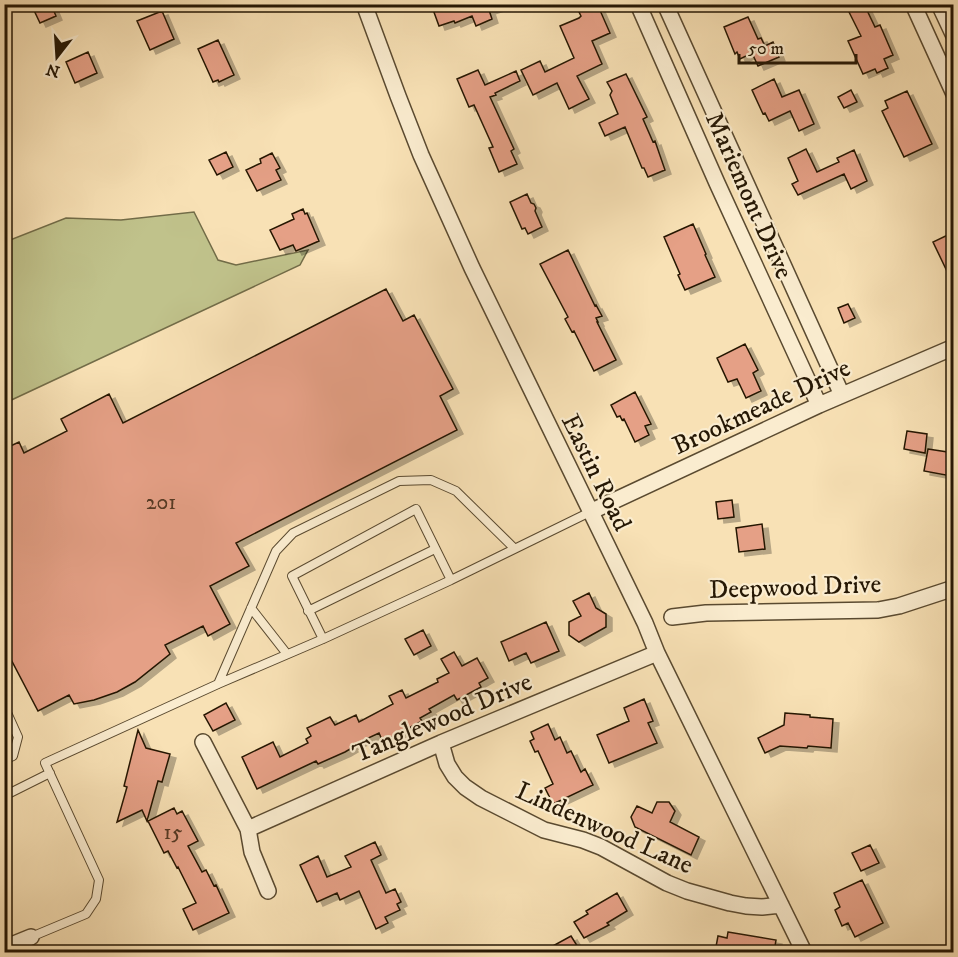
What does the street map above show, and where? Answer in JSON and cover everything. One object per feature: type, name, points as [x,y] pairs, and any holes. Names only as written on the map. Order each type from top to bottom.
[{"type":"street","name":"Eastin Road","points":[[364,4],[426,165],[472,268],[804,952]]},
{"type":"street","name":"Mariemont Drive","points":[[638,4],[819,405]]},
{"type":"street","name":"Mariemont Drive","points":[[665,4],[842,395]]},
{"type":"street","points":[[913,4],[954,94]]},
{"type":"street","points":[[939,4],[954,36]]},
{"type":"street","points":[[717,183],[740,173]]},
{"type":"street","name":"Brookmeade Drive","points":[[590,512],[819,405],[954,347]]},
{"type":"street","name":"Deepwood Drive","points":[[672,617],[706,613],[878,610],[954,588]]},
{"type":"street","name":"Tanglewood Drive","points":[[248,829],[441,743],[657,653]]},
{"type":"street","points":[[203,742],[248,829],[252,852],[268,891]]},
{"type":"street","name":"Lindenwood Lane","points":[[441,743],[447,764],[465,787],[481,798],[544,830],[601,847],[667,883],[687,891],[746,906],[781,905]]},
{"type":"street","points":[[4,948],[31,937]]},
{"type":"lane","points":[[218,684],[276,551],[293,533],[399,481],[431,480],[456,491],[514,548]]},
{"type":"lane","points":[[323,639],[292,576],[416,509],[451,580]]},
{"type":"lane","points":[[31,937],[86,914],[96,898],[99,880],[45,763],[323,639],[590,512]]},
{"type":"lane","points":[[308,610],[435,549]]},
{"type":"lane","points":[[251,608],[286,654]]},
{"type":"lane","points":[[4,706],[18,737],[13,756],[4,760]]},
{"type":"lane","points":[[4,796],[50,774]]},
{"type":"green space","points":[[194,212],[218,260],[236,265],[308,250],[300,265],[5,403],[5,242],[66,218],[121,220]]},
{"type":"building","points":[[31,4],[51,4],[56,16],[40,23]]},
{"type":"building","points":[[431,4],[501,4],[501,6],[489,10],[492,19],[476,26],[472,16],[439,26]]},
{"type":"building","points":[[584,4],[593,4],[596,10],[599,8],[610,33],[592,41],[602,64],[577,76],[589,99],[569,109],[557,83],[533,95],[521,70],[540,61],[545,72],[574,58],[560,26],[579,18],[581,16],[577,8]]},
{"type":"building","points":[[845,4],[864,4],[875,27],[880,25],[893,55],[884,59],[888,68],[877,73],[875,69],[863,74],[848,41],[861,36]]},
{"type":"building","points":[[162,11],[174,39],[150,50],[137,21]]},
{"type":"building","points":[[748,17],[758,39],[761,38],[765,46],[773,42],[779,57],[758,66],[752,53],[740,59],[737,52],[735,54],[724,27]]},
{"type":"building","points":[[218,40],[234,75],[219,82],[218,80],[213,82],[198,49]]},
{"type":"building","points":[[88,52],[97,73],[75,83],[66,62]]},
{"type":"building","points":[[478,70],[485,85],[516,71],[520,81],[490,97],[514,149],[511,151],[517,164],[499,172],[489,148],[493,147],[474,105],[469,107],[457,79]]},
{"type":"building","points":[[626,74],[647,117],[643,119],[653,142],[655,141],[665,170],[648,177],[625,127],[605,136],[599,123],[618,114],[610,95],[612,91],[607,82]]},
{"type":"building","points":[[774,79],[782,97],[799,90],[814,124],[799,131],[790,111],[769,121],[765,113],[763,114],[752,90]]},
{"type":"building","points":[[851,90],[857,102],[844,108],[838,97]]},
{"type":"building","points":[[907,91],[932,144],[904,157],[882,111],[888,108],[885,101]]},
{"type":"building","points":[[806,149],[817,172],[839,162],[837,158],[854,150],[867,181],[851,189],[844,174],[798,195],[792,184],[798,181],[788,158]]},
{"type":"building","points":[[226,152],[233,167],[217,175],[209,160]]},
{"type":"building","points":[[272,153],[280,168],[276,170],[281,180],[257,191],[246,170],[261,163],[260,159]]},
{"type":"building","points":[[527,194],[536,208],[535,211],[542,227],[528,234],[525,228],[522,229],[510,202]]},
{"type":"building","points":[[303,209],[319,241],[296,251],[293,245],[280,250],[270,230],[294,219],[292,214]]},
{"type":"building","points":[[693,224],[715,277],[685,290],[664,237]]},
{"type":"building","points":[[954,232],[954,286],[933,242]]},
{"type":"building","points":[[568,250],[602,316],[596,318],[597,322],[616,360],[594,371],[574,331],[572,332],[565,319],[568,317],[540,264]]},
{"type":"building","points":[[386,289],[403,321],[414,315],[453,389],[440,396],[457,430],[236,543],[249,566],[210,586],[230,624],[208,636],[203,626],[165,645],[170,654],[135,682],[117,692],[74,704],[69,695],[38,711],[4,646],[4,449],[19,442],[24,453],[67,431],[61,419],[109,394],[123,423]]},
{"type":"building","points":[[848,304],[855,318],[844,323],[838,308]]},
{"type":"building","points":[[745,344],[758,370],[753,373],[761,391],[746,398],[737,379],[728,382],[717,358]]},
{"type":"building","points":[[635,392],[651,424],[645,426],[649,435],[635,442],[624,419],[617,417],[611,405]]},
{"type":"building","points":[[907,431],[927,434],[925,453],[904,449]]},
{"type":"building","points":[[928,449],[954,453],[954,474],[951,476],[924,471]]},
{"type":"building","points":[[732,500],[734,517],[718,519],[716,502]]},
{"type":"building","points":[[762,524],[765,549],[739,552],[736,528]]},
{"type":"building","points":[[589,593],[596,608],[606,614],[606,627],[579,642],[569,635],[569,622],[581,616],[573,601]]},
{"type":"building","points":[[546,622],[559,651],[531,663],[526,653],[509,661],[501,642]]},
{"type":"building","points":[[423,630],[431,646],[414,655],[405,639]]},
{"type":"building","points":[[454,652],[462,666],[477,658],[488,678],[479,683],[481,687],[457,700],[454,695],[429,709],[431,712],[420,718],[422,721],[383,742],[379,733],[351,746],[352,748],[345,752],[318,764],[316,761],[257,789],[242,757],[273,742],[280,757],[308,743],[306,739],[311,736],[307,728],[330,717],[335,725],[356,715],[359,722],[393,704],[389,696],[402,690],[406,698],[438,682],[437,679],[449,673],[441,659]]},
{"type":"building","points":[[644,699],[653,721],[648,723],[657,743],[609,763],[597,735],[629,721],[624,708]]},
{"type":"building","points":[[226,703],[235,720],[213,731],[204,715]]},
{"type":"building","points":[[785,713],[833,719],[831,748],[780,746],[765,753],[758,738],[784,725]]},
{"type":"building","points":[[548,724],[555,740],[560,737],[567,753],[571,751],[581,772],[585,769],[593,785],[553,804],[545,788],[553,784],[538,751],[535,752],[530,741],[534,739],[531,732]]},
{"type":"building","points":[[138,730],[146,748],[170,754],[162,782],[158,781],[147,821],[142,810],[117,822],[127,787],[124,786]]},
{"type":"building","points":[[657,802],[669,802],[675,811],[670,822],[699,837],[691,855],[635,827],[631,817],[637,806],[652,813]]},
{"type":"building","points":[[174,808],[177,814],[182,811],[198,841],[188,846],[202,872],[206,870],[214,886],[216,885],[229,913],[193,930],[183,909],[196,903],[178,867],[168,851],[164,853],[148,821]]},
{"type":"building","points":[[375,842],[381,855],[371,860],[386,893],[395,889],[401,902],[397,904],[400,910],[385,917],[388,923],[376,929],[359,891],[340,900],[337,893],[317,902],[300,865],[318,856],[327,877],[351,867],[345,856]]},
{"type":"building","points":[[870,845],[879,863],[861,871],[852,853]]},
{"type":"building","points":[[862,880],[883,923],[855,937],[848,923],[842,926],[835,910],[840,907],[834,893]]},
{"type":"building","points":[[617,893],[627,911],[607,923],[609,925],[584,938],[574,922],[588,914],[586,911]]},
{"type":"building","points":[[728,932],[776,940],[774,952],[715,952],[718,936],[727,938]]},
{"type":"building","points":[[571,936],[581,952],[542,952]]}]
